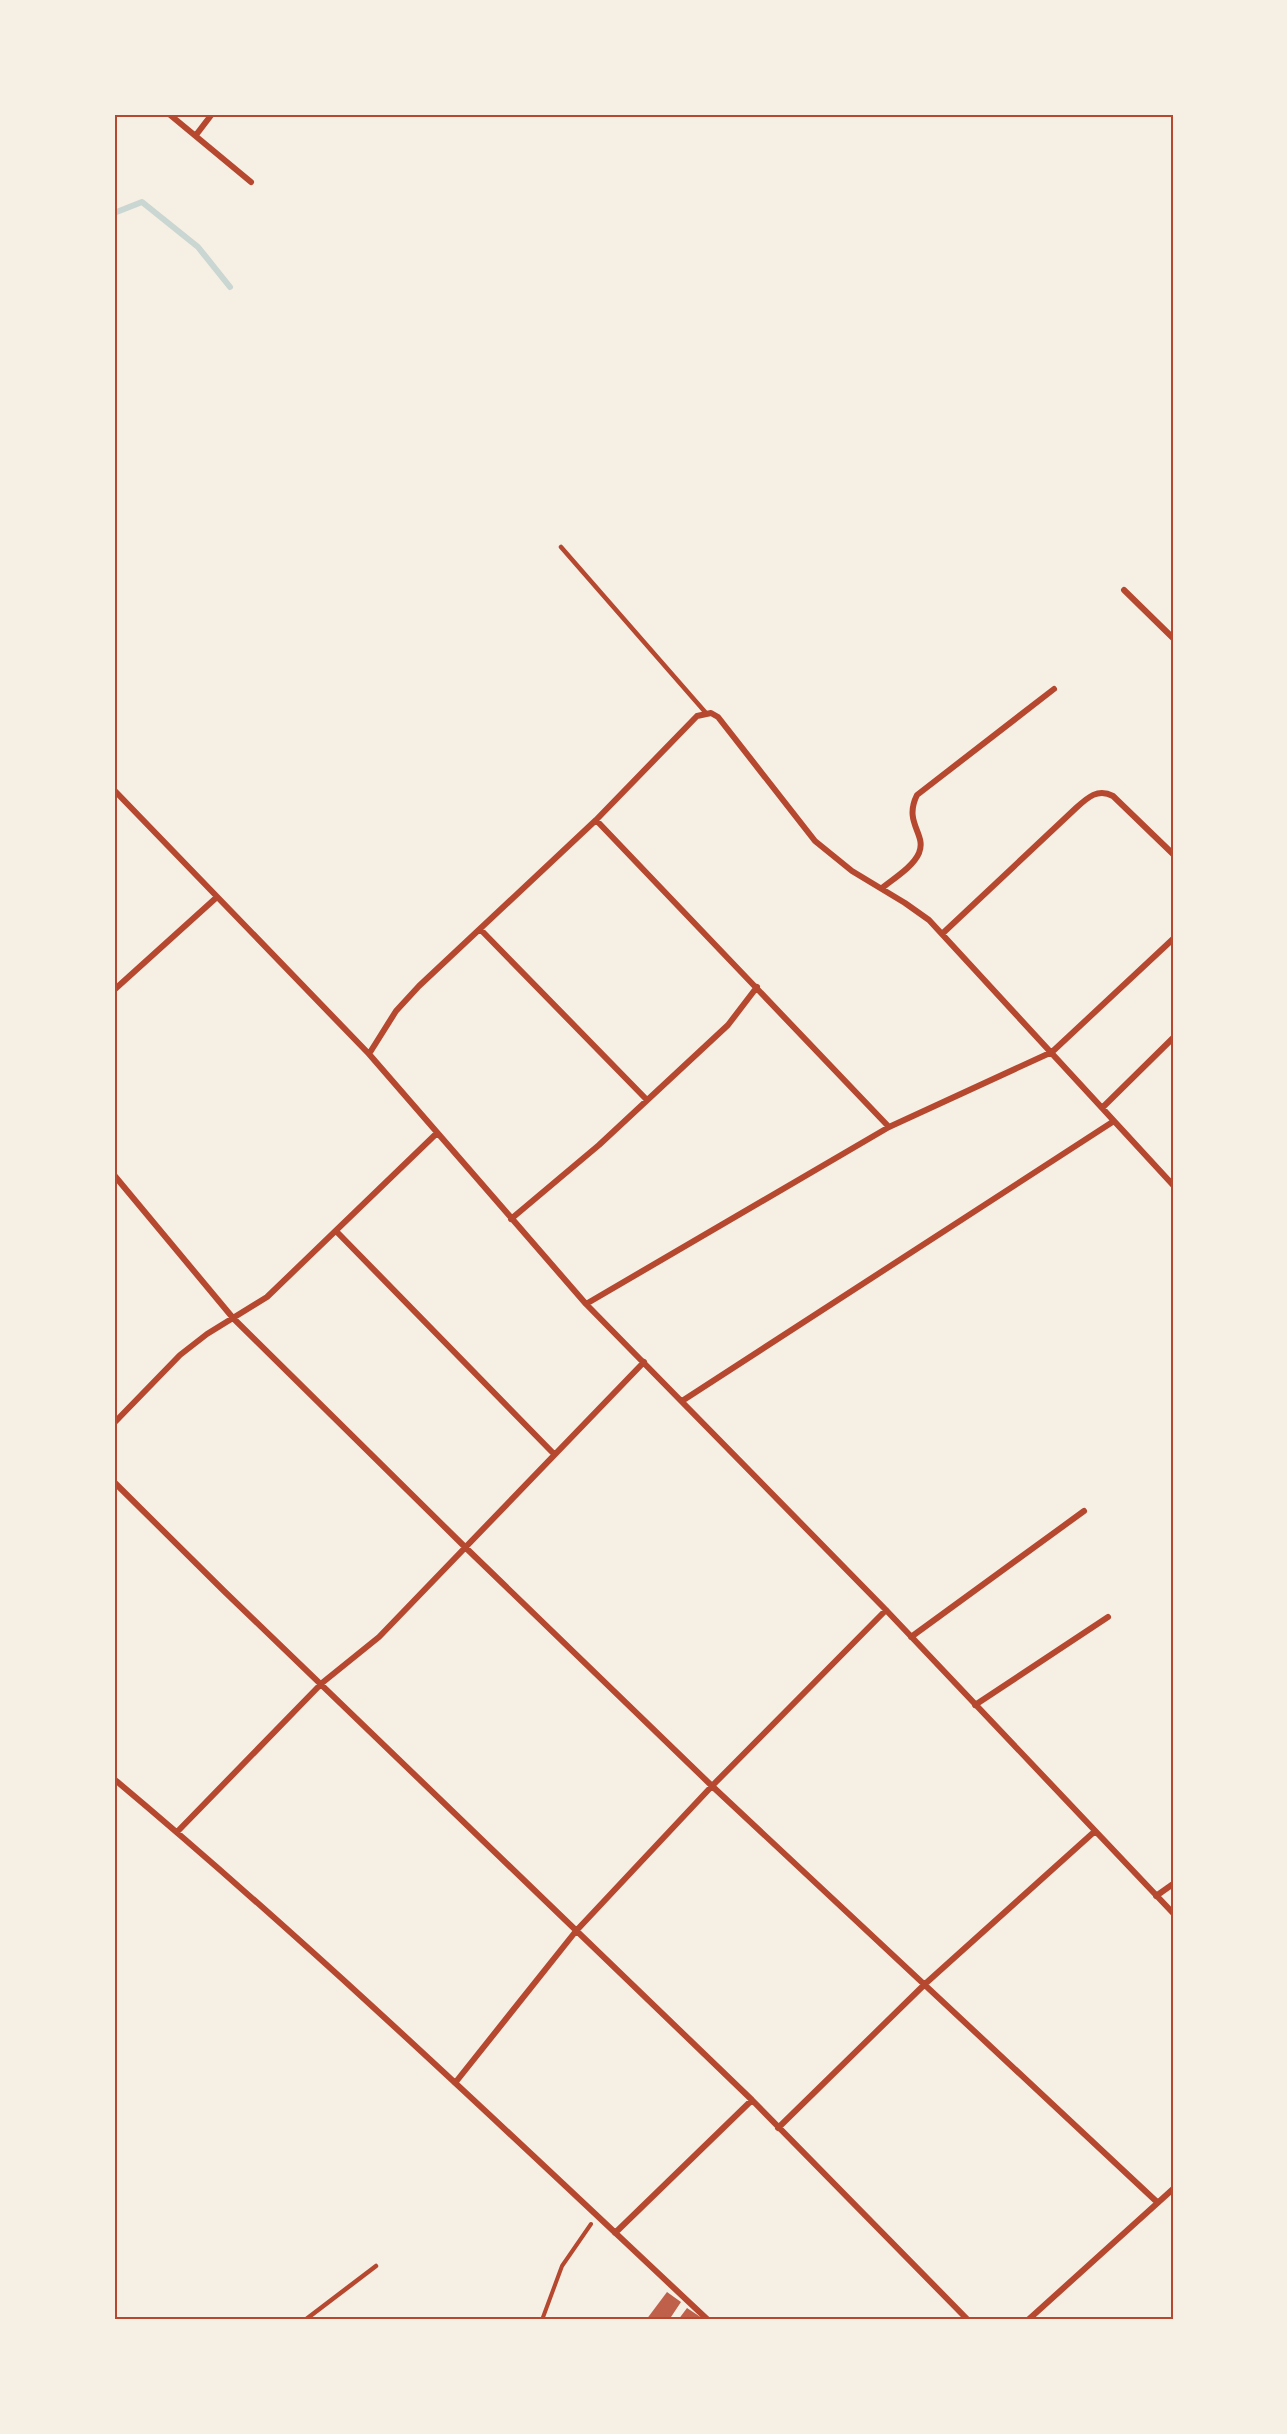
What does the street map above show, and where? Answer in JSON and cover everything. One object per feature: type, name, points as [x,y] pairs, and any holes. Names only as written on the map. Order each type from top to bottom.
[{"type":"street","points":[[169,114],[251,182]]},
{"type":"street","points":[[196,135],[212,114]]},
{"type":"street","points":[[1124,590],[1173,638]]},
{"type":"street","points":[[882,888],[915,859],[920,851],[921,842],[912,818],[911,806],[917,795],[1054,689]]},
{"type":"street","points":[[369,1054],[396,1011],[419,986],[596,820],[697,716],[706,713],[718,717],[815,841],[852,871],[929,920],[1173,1185]]},
{"type":"street","points":[[114,790],[369,1054],[586,1304],[886,1610],[1173,1913]]},
{"type":"street","points":[[942,934],[1076,808],[1097,793],[1105,792],[1119,800],[1173,854]]},
{"type":"street","points":[[596,820],[889,1127]]},
{"type":"street","points":[[114,990],[217,897]]},
{"type":"street","points":[[480,929],[647,1100]]},
{"type":"street","points":[[586,1304],[889,1127],[1052,1052],[1173,939]]},
{"type":"street","points":[[511,1219],[599,1146],[728,1025],[757,987]]},
{"type":"street","points":[[1102,1108],[1173,1038]]},
{"type":"street","points":[[682,1401],[1114,1121]]},
{"type":"street","points":[[114,1423],[180,1355],[207,1334],[267,1297],[437,1133]]},
{"type":"street","points":[[114,1175],[233,1318],[465,1547],[712,1786],[1157,2202]]},
{"type":"street","points":[[336,1231],[554,1455]]},
{"type":"street","points":[[177,1832],[322,1683],[379,1637],[644,1362]]},
{"type":"street","points":[[114,1482],[752,2100],[968,2320]]},
{"type":"street","points":[[911,1637],[1084,1511]]},
{"type":"street","points":[[455,2083],[576,1931],[712,1786],[886,1610]]},
{"type":"street","points":[[975,1705],[1108,1617]]},
{"type":"street","points":[[114,1779],[177,1832],[455,2083],[708,2320]]},
{"type":"street","points":[[778,2128],[925,1984],[1094,1832]]},
{"type":"street","points":[[1156,1896],[1173,1884]]},
{"type":"street","points":[[615,2233],[752,2100]]},
{"type":"street","points":[[1028,2320],[1173,2189]]},
{"type":"lane","points":[[561,547],[706,713]]},
{"type":"lane","points":[[305,2320],[376,2266]]},
{"type":"path","points":[[542,2320],[562,2266],[597,2216]]},
{"type":"building","points":[[667,2292],[681,2302],[669,2320],[646,2320]]},
{"type":"building","points":[[687,2308],[705,2320],[678,2320]]},
{"type":"waterway","points":[[114,213],[142,202],[198,247],[230,287]]}]
